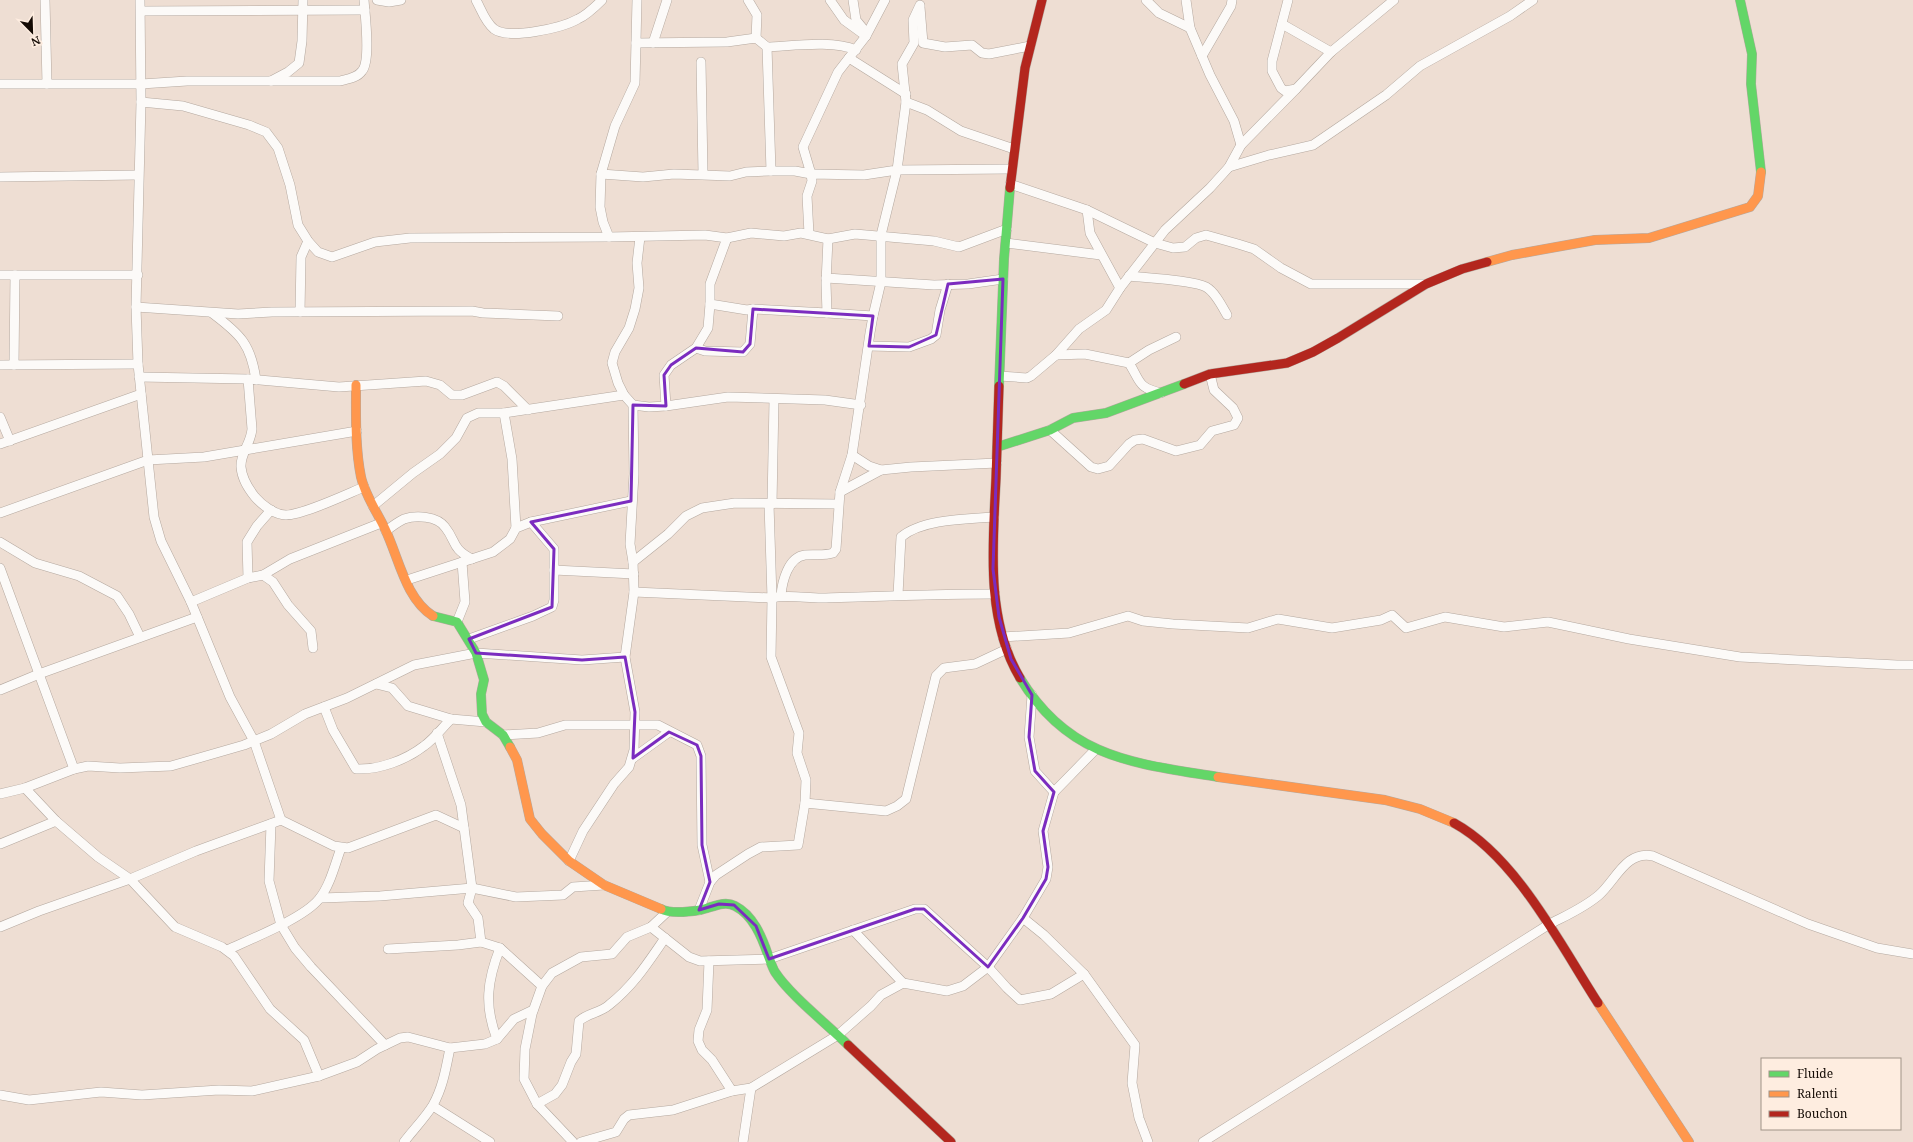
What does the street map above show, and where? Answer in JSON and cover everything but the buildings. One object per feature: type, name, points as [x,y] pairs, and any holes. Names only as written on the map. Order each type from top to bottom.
[{"type":"street","points":[[45,0],[47,84]]},
{"type":"street","points":[[140,0],[141,102],[138,175],[138,275],[136,307],[139,377],[154,517],[157,531],[191,602],[233,703],[239,711],[254,742],[282,820],[341,848],[348,848],[362,844],[436,816],[464,828]]},
{"type":"street","points":[[270,82],[288,72],[299,63],[302,41],[303,0]]},
{"type":"street","points":[[0,84],[141,84],[187,81],[340,82],[353,78],[363,71],[366,59],[364,0]]},
{"type":"street","points":[[378,0],[390,2],[401,0]]},
{"type":"street","points":[[476,0],[488,23],[494,29],[502,33],[512,34],[521,34],[567,24],[578,19],[602,0]]},
{"type":"street","points":[[609,236],[603,222],[600,207],[601,174],[615,126],[635,83],[638,0]]},
{"type":"street","points":[[653,43],[667,0]]},
{"type":"street","points":[[748,0],[757,15],[756,38]]},
{"type":"street","points":[[830,0],[844,20],[867,34]]},
{"type":"street","points":[[853,0],[856,20],[867,34]]},
{"type":"street","points":[[809,234],[807,196],[812,181],[803,147],[838,72],[867,34],[885,0]]},
{"type":"street","points":[[1042,0],[1025,64],[1011,169],[1003,279],[994,517],[993,569],[995,594],[1003,637],[1019,675],[1032,695],[1056,721],[1082,741],[1096,749],[1123,760],[1163,768],[1399,802],[1423,808],[1443,817],[1484,842],[1510,873],[1548,925],[1689,1142]]},
{"type":"street","points":[[1146,0],[1159,13],[1190,28]]},
{"type":"street","points":[[1186,0],[1190,28],[1234,121],[1241,146]]},
{"type":"street","points":[[1202,56],[1231,6],[1232,0]]},
{"type":"street","points":[[1288,0],[1272,61],[1272,70],[1280,88],[1285,91],[1296,89]]},
{"type":"street","points":[[1000,376],[1027,378],[1056,355],[1079,329],[1106,310],[1120,288],[1164,230],[1210,188],[1229,167],[1241,146],[1296,89],[1303,84],[1331,52],[1348,39],[1380,9],[1394,0]]},
{"type":"street","points":[[1229,167],[1269,155],[1313,145],[1386,95],[1420,66],[1510,16],[1533,0]]},
{"type":"street","points":[[997,447],[1050,430],[1073,418],[1106,413],[1163,393],[1210,374],[1287,363],[1313,352],[1367,322],[1426,284],[1462,269],[1512,255],[1547,250],[1595,240],[1649,238],[1750,207],[1756,202],[1758,196],[1761,178],[1761,162],[1751,84],[1752,54],[1740,0]]},
{"type":"street","points":[[918,3],[922,43],[945,47],[972,46],[982,53],[989,54],[1030,46]]},
{"type":"street","points":[[776,597],[794,560],[803,555],[833,553],[836,549],[840,492],[852,455],[861,405],[873,316],[881,282],[881,235],[897,170],[906,98],[902,60],[914,42],[913,20],[918,3]]},
{"type":"street","points":[[140,11],[365,10]]},
{"type":"street","points":[[1282,24],[1331,52]]},
{"type":"street","points":[[636,43],[727,42],[756,38],[767,47],[840,46],[856,50]]},
{"type":"street","points":[[767,47],[771,171]]},
{"type":"street","points":[[849,58],[906,98],[961,131],[1014,149]]},
{"type":"street","points":[[701,62],[703,174]]},
{"type":"street","points":[[141,102],[183,106],[249,125],[266,132],[278,148],[290,185],[298,225],[308,241],[318,252],[332,257],[375,242],[410,238],[640,237],[705,235],[727,238],[751,233],[784,236],[809,234],[828,239],[855,234],[881,235],[939,242],[959,247],[1007,230]]},
{"type":"street","points":[[601,174],[643,177],[674,174],[730,176],[746,172],[795,171],[811,174],[864,175],[897,170],[1011,169]]},
{"type":"street","points":[[0,177],[138,175]]},
{"type":"street","points":[[1010,184],[1087,210],[1155,243],[1180,248],[1189,244],[1196,238],[1206,235],[1254,249],[1281,268],[1311,284],[1319,286],[1426,284]]},
{"type":"street","points":[[1087,210],[1090,233],[1120,288]]},
{"type":"street","points":[[640,237],[637,263],[639,288],[635,309],[629,328],[615,352],[612,363],[614,376],[624,395],[633,405],[649,407],[666,406],[716,398],[825,400],[861,405]]},
{"type":"street","points":[[666,406],[664,375],[670,365],[696,348],[708,328],[710,284],[727,238]]},
{"type":"street","points":[[828,239],[826,278],[828,313]]},
{"type":"street","points":[[300,312],[301,257],[308,241]]},
{"type":"street","points":[[1006,243],[1101,255]]},
{"type":"street","points":[[0,275],[138,275]]},
{"type":"street","points":[[14,365],[15,275]]},
{"type":"street","points":[[1129,276],[1186,282],[1207,287],[1216,297],[1227,315]]},
{"type":"street","points":[[826,278],[881,282],[948,284],[968,284],[1003,279]]},
{"type":"street","points":[[868,346],[909,347],[931,339],[936,334],[940,310],[948,284]]},
{"type":"street","points":[[710,304],[747,310],[753,309],[873,316]]},
{"type":"street","points":[[136,307],[212,313],[472,311],[483,313],[558,316]]},
{"type":"street","points":[[696,348],[705,351],[743,352],[750,344],[753,309]]},
{"type":"street","points":[[212,313],[241,338],[250,350],[252,380],[252,430],[251,437],[244,451],[240,466],[244,482],[257,499],[270,510],[279,514],[287,515],[301,512],[364,487]]},
{"type":"street","points":[[1056,355],[1085,354],[1129,363],[1149,350],[1176,338]]},
{"type":"street","points":[[1129,363],[1138,381],[1146,389],[1163,393]]},
{"type":"street","points":[[0,365],[138,364]]},
{"type":"street","points":[[1050,430],[1091,467],[1098,469],[1109,466],[1129,444],[1135,440],[1143,439],[1176,451],[1200,445],[1212,431],[1234,425],[1238,418],[1233,408],[1214,390],[1210,374]]},
{"type":"street","points":[[139,377],[252,380],[339,387],[426,381],[440,385],[452,395],[462,395],[497,382],[504,386],[528,410]]},
{"type":"street","points":[[356,385],[359,464],[364,487],[384,527],[395,557],[424,610],[433,616],[457,622],[476,653],[484,680],[481,694],[481,710],[486,722],[503,735],[516,760],[530,819],[542,834],[569,861],[604,885],[667,912],[699,910],[720,904],[734,905],[745,913],[756,926],[764,942],[774,971],[787,987],[951,1142]]},
{"type":"street","points":[[0,444],[141,394]]},
{"type":"street","points":[[373,506],[412,473],[440,454],[456,438],[467,418],[478,413],[504,414],[624,395]]},
{"type":"street","points":[[699,910],[710,882],[716,875],[761,847],[798,845],[805,804],[806,780],[797,752],[799,733],[771,657],[776,597],[771,504],[774,400]]},
{"type":"street","points":[[569,861],[583,831],[614,784],[629,767],[633,758],[636,724],[625,657],[634,592],[633,562],[630,544],[631,502],[634,474],[633,405]]},
{"type":"street","points":[[407,580],[494,552],[510,539],[516,528],[512,459],[504,414]]},
{"type":"street","points":[[0,417],[10,441]]},
{"type":"street","points":[[0,512],[148,460],[204,457],[357,431]]},
{"type":"street","points":[[852,455],[869,466],[881,470]]},
{"type":"street","points":[[840,492],[881,470],[997,463]]},
{"type":"street","points":[[516,528],[531,522],[631,502]]},
{"type":"street","points":[[633,562],[668,534],[686,516],[702,508],[735,503],[838,504]]},
{"type":"street","points":[[248,578],[247,542],[257,526],[270,510]]},
{"type":"street","points":[[191,602],[248,578],[263,574],[290,559],[403,520],[417,517],[433,519],[444,525],[459,552],[472,559]]},
{"type":"street","points":[[898,595],[901,537],[908,530],[937,523],[994,517]]},
{"type":"street","points":[[468,639],[533,616],[552,607],[554,600],[554,549],[531,522]]},
{"type":"street","points":[[0,542],[35,563],[79,576],[117,596],[129,614],[140,637]]},
{"type":"street","points":[[457,622],[465,602],[462,562]]},
{"type":"street","points":[[0,568],[74,769]]},
{"type":"street","points":[[554,570],[634,574]]},
{"type":"street","points":[[263,574],[273,582],[288,605],[311,631],[313,648]]},
{"type":"street","points":[[634,592],[809,599],[898,595],[995,594]]},
{"type":"street","points":[[1003,637],[1069,633],[1128,616],[1144,621],[1173,624],[1248,628],[1278,619],[1332,628],[1381,620],[1392,616],[1406,628],[1445,617],[1504,627],[1548,622],[1628,638],[1740,657],[1913,665]]},
{"type":"street","points":[[0,690],[39,674],[197,617]]},
{"type":"street","points":[[805,804],[886,811],[897,806],[906,799],[936,676],[944,668],[975,664],[1007,649]]},
{"type":"street","points":[[0,794],[25,788],[74,769],[88,766],[171,766],[254,742],[272,734],[305,714],[376,684],[414,665],[476,653],[582,660],[625,657]]},
{"type":"street","points":[[376,684],[392,688],[408,706],[451,719],[486,722]]},
{"type":"street","points":[[1032,695],[1029,737],[1035,771],[1054,792]]},
{"type":"street","points":[[324,707],[333,730],[356,769],[368,769],[398,760],[424,746],[451,719]]},
{"type":"street","points":[[503,735],[538,733],[565,725],[658,725],[669,732],[697,745],[701,756],[702,845],[710,882]]},
{"type":"street","points":[[633,758],[669,732]]},
{"type":"street","points":[[437,733],[462,804],[472,888],[468,903],[478,918],[482,942]]},
{"type":"street","points":[[853,930],[903,983],[947,991],[963,986],[988,967],[1023,918],[1046,879],[1048,867],[1043,831],[1054,792],[1096,749]]},
{"type":"street","points":[[25,788],[56,821],[98,857],[130,879],[175,927],[227,950],[234,956],[270,1010],[304,1040],[319,1076]]},
{"type":"street","points":[[0,928],[39,911],[130,879],[196,851],[282,820]]},
{"type":"street","points":[[0,844],[56,821]]},
{"type":"street","points":[[271,824],[269,881],[281,925],[295,948],[311,967],[385,1045]]},
{"type":"street","points":[[227,950],[281,925],[314,905],[320,898],[341,848]]},
{"type":"street","points":[[1203,1142],[1548,925],[1587,904],[1599,894],[1626,863],[1633,858],[1646,854],[1808,924],[1877,948],[1913,954]]},
{"type":"street","points":[[320,898],[380,896],[472,888],[516,897],[563,896],[573,887],[604,885]]},
{"type":"street","points":[[651,927],[689,957],[700,961],[769,959],[915,909],[924,909],[988,967],[1020,1000],[1051,994],[1084,974]]},
{"type":"street","points":[[573,1142],[537,1104],[524,1079],[525,1050],[533,1010],[542,986],[552,973],[581,957],[612,954],[627,937],[651,927],[667,912]]},
{"type":"street","points":[[1023,918],[1044,935],[1084,974],[1135,1045],[1132,1083],[1139,1118],[1148,1142]]},
{"type":"street","points":[[537,1104],[555,1094],[562,1085],[569,1066],[576,1054],[579,1021],[584,1017],[608,1007],[635,982],[665,938]]},
{"type":"street","points":[[388,948],[458,945],[482,942],[500,948],[542,986]]},
{"type":"street","points":[[497,1039],[490,1021],[489,988],[492,969],[500,948]]},
{"type":"street","points":[[709,961],[707,1010],[699,1030],[698,1041],[702,1050],[712,1060],[732,1091]]},
{"type":"street","points":[[581,1142],[591,1138],[608,1136],[616,1132],[629,1115],[673,1110],[732,1091],[751,1088],[838,1036],[881,995],[903,983]]},
{"type":"street","points":[[0,1095],[28,1100],[101,1092],[142,1095],[219,1090],[252,1091],[319,1076],[357,1062],[400,1038],[408,1037],[450,1048],[476,1046],[491,1042],[497,1039],[514,1019],[533,1010]]},
{"type":"street","points":[[404,1142],[433,1106],[445,1077],[450,1048]]},
{"type":"street","points":[[743,1142],[751,1088]]},
{"type":"street","points":[[433,1106],[490,1142]]},
{"type":"highlighted area","points":[[1003,279],[993,569],[999,617],[1011,659],[1032,695],[1029,737],[1035,771],[1054,792],[1043,831],[1048,867],[1046,879],[1023,918],[988,967],[924,909],[915,909],[769,959],[756,926],[734,905],[719,904],[699,910],[710,882],[702,845],[701,756],[697,745],[669,732],[633,758],[635,712],[625,657],[582,660],[476,653],[469,639],[552,607],[554,549],[531,522],[631,501],[633,405],[666,406],[664,375],[671,365],[696,348],[743,352],[750,344],[753,309],[873,316],[869,346],[909,347],[936,335],[948,284]]},
{"type":"traffic: fast","points":[[1740,0],[1752,54],[1751,84],[1761,172]]},
{"type":"traffic: fast","points":[[999,386],[1004,259],[1010,188]]},
{"type":"traffic: fast","points":[[997,447],[1050,430],[1073,418],[1106,413],[1184,384]]},
{"type":"traffic: fast","points":[[433,616],[457,622],[476,653],[484,680],[481,694],[482,714],[486,722],[503,735],[510,747]]},
{"type":"traffic: fast","points":[[1020,678],[1039,705],[1060,726],[1082,741],[1106,753],[1131,761],[1218,777]]},
{"type":"traffic: fast","points":[[661,909],[670,912],[685,912],[718,905],[731,904],[741,910],[756,927],[774,970],[782,981],[799,1000],[848,1045]]},
{"type":"traffic: slow","points":[[1487,262],[1512,255],[1595,240],[1649,238],[1750,207],[1758,196],[1761,172]]},
{"type":"traffic: slow","points":[[356,385],[357,443],[359,466],[363,484],[390,540],[409,588],[423,608],[433,616]]},
{"type":"traffic: slow","points":[[510,747],[517,760],[530,819],[542,834],[569,861],[604,885],[661,909]]},
{"type":"traffic: slow","points":[[1218,777],[1385,800],[1420,809],[1454,823]]},
{"type":"traffic: slow","points":[[1598,1003],[1689,1142]]},
{"type":"traffic: jam","points":[[1010,188],[1025,68],[1042,0]]},
{"type":"traffic: jam","points":[[1184,384],[1210,374],[1287,363],[1313,352],[1338,338],[1426,284],[1462,269],[1487,262]]},
{"type":"traffic: jam","points":[[999,386],[993,554],[994,580],[996,606],[1001,631],[1009,655],[1020,678]]},
{"type":"traffic: jam","points":[[1454,823],[1476,838],[1497,857],[1517,879],[1552,929],[1598,1003]]},
{"type":"traffic: jam","points":[[848,1045],[951,1142]]}]
